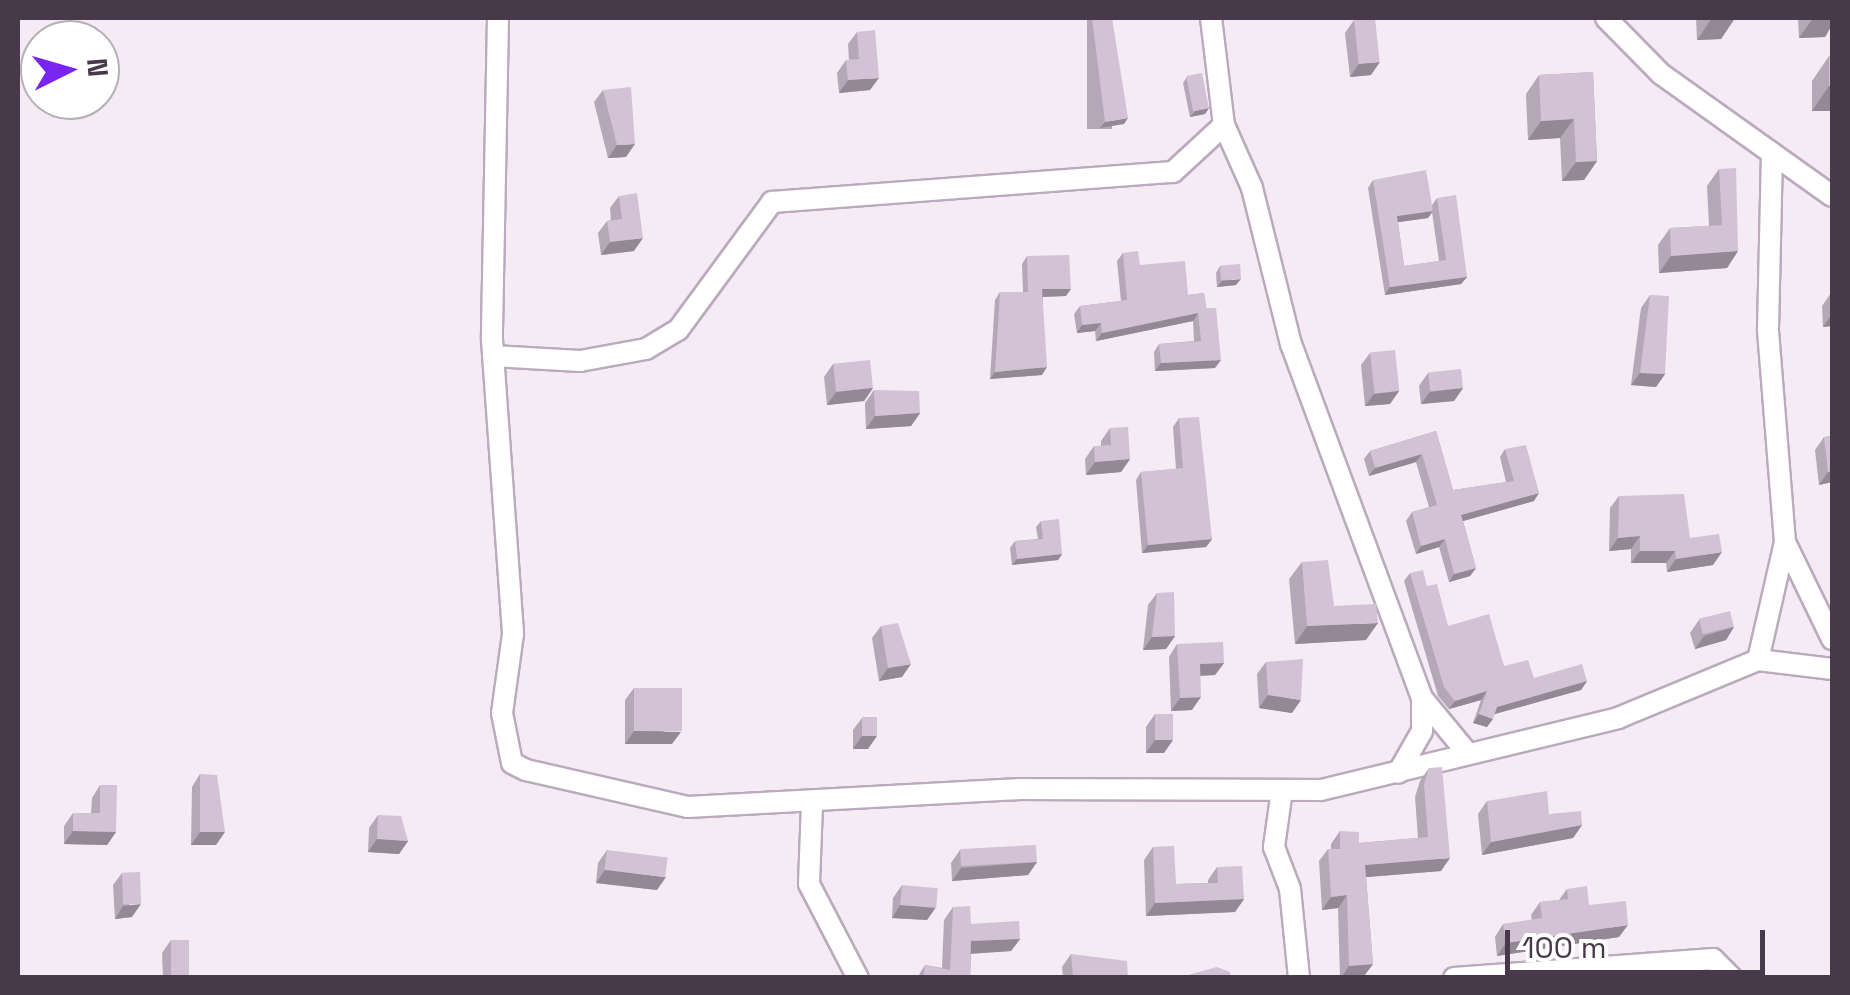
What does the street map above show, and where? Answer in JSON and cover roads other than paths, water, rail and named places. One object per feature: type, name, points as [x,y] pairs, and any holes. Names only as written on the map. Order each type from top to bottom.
[{"type":"street","points":[[498,18],[493,356],[512,634],[502,713],[512,763],[649,802],[812,806],[1021,788],[1282,790],[1398,773],[1464,750],[1618,718],[1758,660],[1832,669]]},
{"type":"street","points":[[1210,18],[1224,125],[1252,188],[1291,344],[1422,698],[1464,750]]},
{"type":"street","points":[[1606,18],[1661,74],[1832,196]]},
{"type":"street","points":[[493,356],[580,361],[646,349],[678,330],[772,202],[1173,172],[1224,125]]},
{"type":"street","points":[[1758,660],[1785,542],[1768,345],[1772,153]]},
{"type":"street","points":[[1785,542],[1826,609],[1832,640]]},
{"type":"street","points":[[1398,773],[1422,731],[1422,698]]},
{"type":"street","points":[[1282,790],[1274,847],[1290,889],[1300,978]]},
{"type":"street","points":[[812,806],[810,884],[858,978]]},
{"type":"street","points":[[1454,978],[1713,958],[1732,978]]}]
